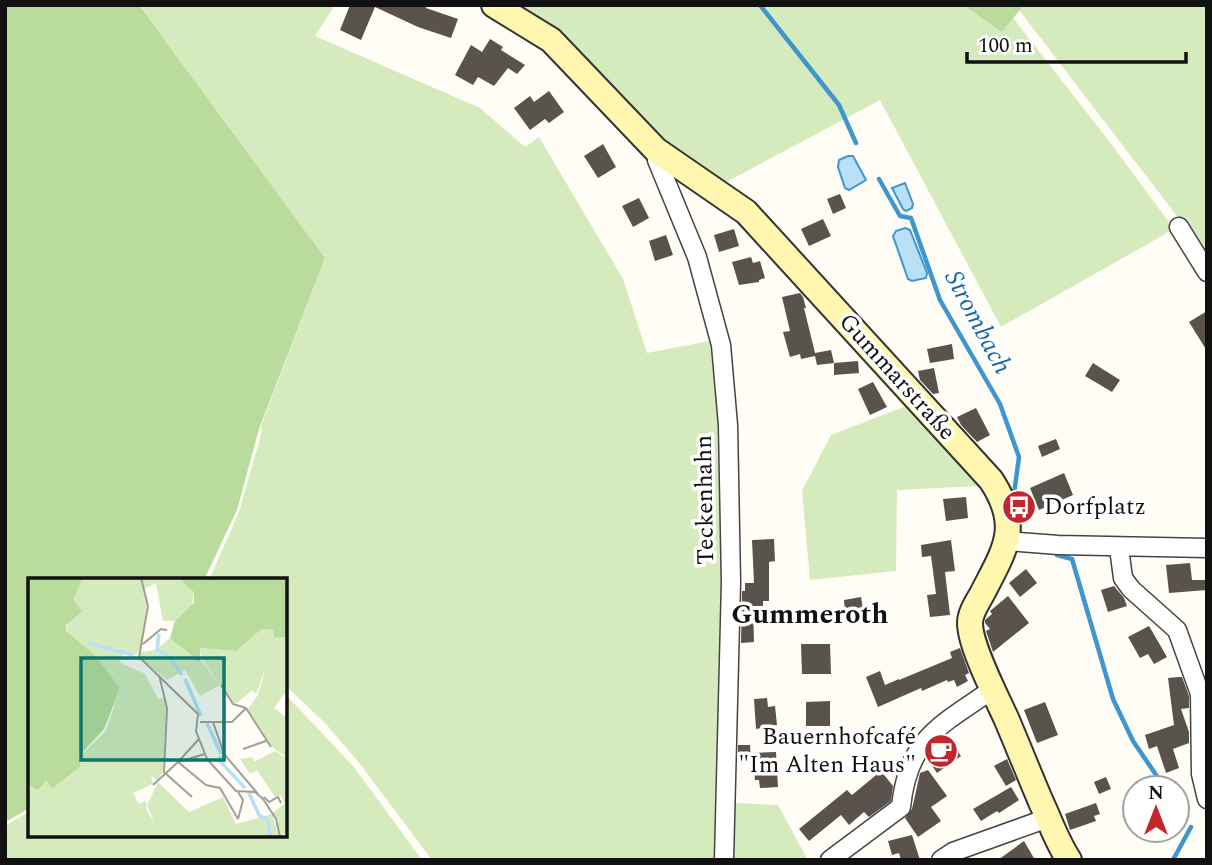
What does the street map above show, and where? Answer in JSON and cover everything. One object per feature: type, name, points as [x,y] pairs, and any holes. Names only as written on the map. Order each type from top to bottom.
[{"type":"street","name":"Gummarstraße","points":[[494,5],[551,40],[656,150],[746,212],[991,480],[1003,498],[1008,516],[1007,541],[972,612],[970,624],[974,642],[993,689],[1048,818],[1069,860]]},
{"type":"street","name":"Teckenhahn","points":[[656,150],[657,160],[697,257],[721,345],[728,425],[731,582],[724,860]]},
{"type":"street","points":[[1179,227],[1207,272]]},
{"type":"street","points":[[1007,541],[1119,548],[1207,548]]},
{"type":"street","points":[[1119,548],[1123,578],[1131,589],[1177,630],[1200,694],[1201,775],[1207,799]]},
{"type":"street","points":[[830,860],[901,807],[904,784],[915,753],[925,738],[993,689]]},
{"type":"street","points":[[941,860],[953,852],[1048,818]]},
{"type":"green space","points":[[5,5],[139,5],[325,258],[259,429],[237,510],[205,578],[28,578],[28,809],[5,822]]},
{"type":"green space","points":[[139,5],[335,5],[315,36],[480,108],[525,147],[539,137],[623,279],[647,353],[714,340],[724,426],[725,580],[719,860],[432,860],[360,764],[326,724],[287,687],[287,578],[210,578],[239,512],[262,431],[261,426],[325,258]]},
{"type":"green space","points":[[508,5],[963,5],[1002,32],[1013,18],[1174,229],[1001,327],[880,100],[721,185],[651,135]]},
{"type":"green space","points":[[963,5],[1024,5],[1002,32]]},
{"type":"green space","points":[[1024,5],[1207,5],[1207,262],[1183,224],[1019,10]]},
{"type":"green space","points":[[906,406],[980,486],[897,490],[896,571],[810,580],[802,491],[831,435]]},
{"type":"green space","points":[[287,696],[354,767],[422,860],[5,860],[5,826],[28,812],[28,837],[287,837]]},
{"type":"green space","points":[[734,803],[778,805],[808,860],[730,860]]},
{"type":"water","points":[[853,156],[866,180],[849,190],[845,188],[838,167],[839,160]]},
{"type":"water","points":[[905,183],[913,204],[912,208],[906,211],[892,188]]},
{"type":"water","points":[[905,228],[910,230],[927,273],[926,278],[912,281],[908,279],[893,236],[896,231]]},
{"type":"building","points":[[350,5],[427,5],[426,8],[458,19],[451,38],[418,27],[375,7],[361,40],[340,30]]},
{"type":"building","points":[[490,39],[503,47],[501,50],[525,65],[517,74],[508,68],[494,86],[478,77],[473,85],[455,75],[471,45],[482,52]]},
{"type":"building","points":[[549,91],[564,112],[549,123],[545,119],[530,130],[514,108],[530,96],[534,102]]},
{"type":"building","points":[[603,144],[616,167],[598,178],[584,156]]},
{"type":"building","points":[[840,194],[846,208],[833,214],[827,199]]},
{"type":"building","points":[[639,198],[649,218],[633,227],[622,206]]},
{"type":"building","points":[[823,219],[831,236],[809,246],[801,229]]},
{"type":"building","points":[[734,229],[739,246],[719,252],[714,235]]},
{"type":"building","points":[[666,235],[673,255],[655,261],[649,241]]},
{"type":"building","points":[[751,257],[753,263],[760,261],[765,278],[759,282],[739,285],[732,262]]},
{"type":"building","points":[[800,293],[806,308],[815,353],[831,350],[834,363],[817,365],[815,356],[801,359],[800,354],[790,357],[783,332],[790,331],[782,297]]},
{"type":"building","points":[[1207,311],[1207,351],[1189,322]]},
{"type":"building","points":[[952,344],[954,359],[930,363],[927,349]]},
{"type":"building","points":[[858,361],[859,373],[834,375],[834,363]]},
{"type":"building","points":[[1093,363],[1120,380],[1112,392],[1085,376]]},
{"type":"building","points":[[934,368],[939,393],[933,394],[920,380],[918,371]]},
{"type":"building","points":[[873,382],[887,407],[870,415],[858,389]]},
{"type":"building","points":[[976,408],[990,435],[977,442],[957,417]]},
{"type":"building","points":[[1056,439],[1060,449],[1042,457],[1038,446]]},
{"type":"building","points":[[1064,473],[1073,495],[1039,510],[1030,488]]},
{"type":"building","points":[[966,497],[968,518],[946,521],[943,499]]},
{"type":"building","points":[[774,539],[775,561],[769,562],[769,601],[763,601],[763,606],[753,606],[754,642],[741,643],[742,591],[745,591],[745,583],[754,583],[752,540]]},
{"type":"building","points":[[951,540],[955,571],[945,572],[950,615],[930,617],[927,595],[936,594],[931,556],[922,557],[921,545]]},
{"type":"building","points":[[1190,563],[1192,580],[1207,580],[1207,590],[1169,593],[1166,565]]},
{"type":"building","points":[[1026,569],[1037,583],[1020,597],[1009,583]]},
{"type":"building","points":[[1114,586],[1127,606],[1108,612],[1101,590]]},
{"type":"building","points":[[1008,596],[1029,623],[993,652],[986,631],[990,629],[985,620],[992,614],[990,611]]},
{"type":"building","points":[[861,597],[863,609],[845,611],[844,600]]},
{"type":"building","points":[[1149,626],[1167,657],[1154,664],[1148,654],[1140,658],[1128,637]]},
{"type":"building","points":[[801,644],[830,644],[831,674],[802,674]]},
{"type":"building","points":[[960,648],[969,673],[965,675],[968,681],[957,687],[954,680],[947,680],[878,707],[866,677],[880,671],[885,685],[952,658],[950,652]]},
{"type":"building","points":[[1182,677],[1189,696],[1189,708],[1181,709],[1189,732],[1189,743],[1173,749],[1179,768],[1166,773],[1157,746],[1149,749],[1145,735],[1174,725],[1168,678]]},
{"type":"building","points":[[767,698],[768,707],[775,706],[777,725],[756,729],[754,699]]},
{"type":"building","points":[[830,701],[830,726],[806,726],[806,702]]},
{"type":"building","points":[[1045,702],[1058,735],[1037,743],[1024,710]]},
{"type":"building","points":[[948,737],[961,756],[937,773],[927,758],[938,743]]},
{"type":"building","points":[[738,745],[750,745],[751,760],[738,760]]},
{"type":"building","points":[[776,752],[778,787],[760,788],[759,780],[755,780],[753,753]]},
{"type":"building","points":[[1007,759],[1016,780],[1006,786],[994,766]]},
{"type":"building","points":[[928,770],[947,796],[931,807],[941,821],[918,837],[905,818],[912,809],[920,773]]},
{"type":"building","points":[[881,771],[893,786],[891,801],[869,817],[864,812],[849,825],[841,815],[809,841],[799,829],[847,790],[852,795]]},
{"type":"building","points":[[1106,777],[1111,789],[1099,794],[1094,782]]},
{"type":"building","points":[[1011,787],[1019,800],[981,821],[973,809]]},
{"type":"building","points":[[1096,803],[1100,814],[1094,816],[1096,821],[1070,830],[1065,814]]},
{"type":"building","points":[[912,835],[920,860],[901,860],[899,853],[892,855],[888,841]]},
{"type":"building","points":[[1024,841],[1035,860],[998,860]]},
{"type":"waterway","name":"Strombach","points":[[760,5],[839,105],[856,143]]},
{"type":"waterway","name":"Strombach","points":[[879,179],[900,216],[911,218],[940,300],[1000,404],[1019,457],[1014,494]]},
{"type":"waterway","name":"Strombach","points":[[1057,555],[1072,559],[1113,699],[1133,741],[1155,774]]},
{"type":"waterway","name":"Strombach","points":[[1173,860],[1182,844]]},
{"type":"place","name":"Dorfplatz","points":[[1019,507]]},
{"type":"place","name":"Bauernhofcafé \"Im Alten Haus\"","points":[[941,751]]},
{"type":"district","name":"Gummeroth","points":[[810,614]]}]
